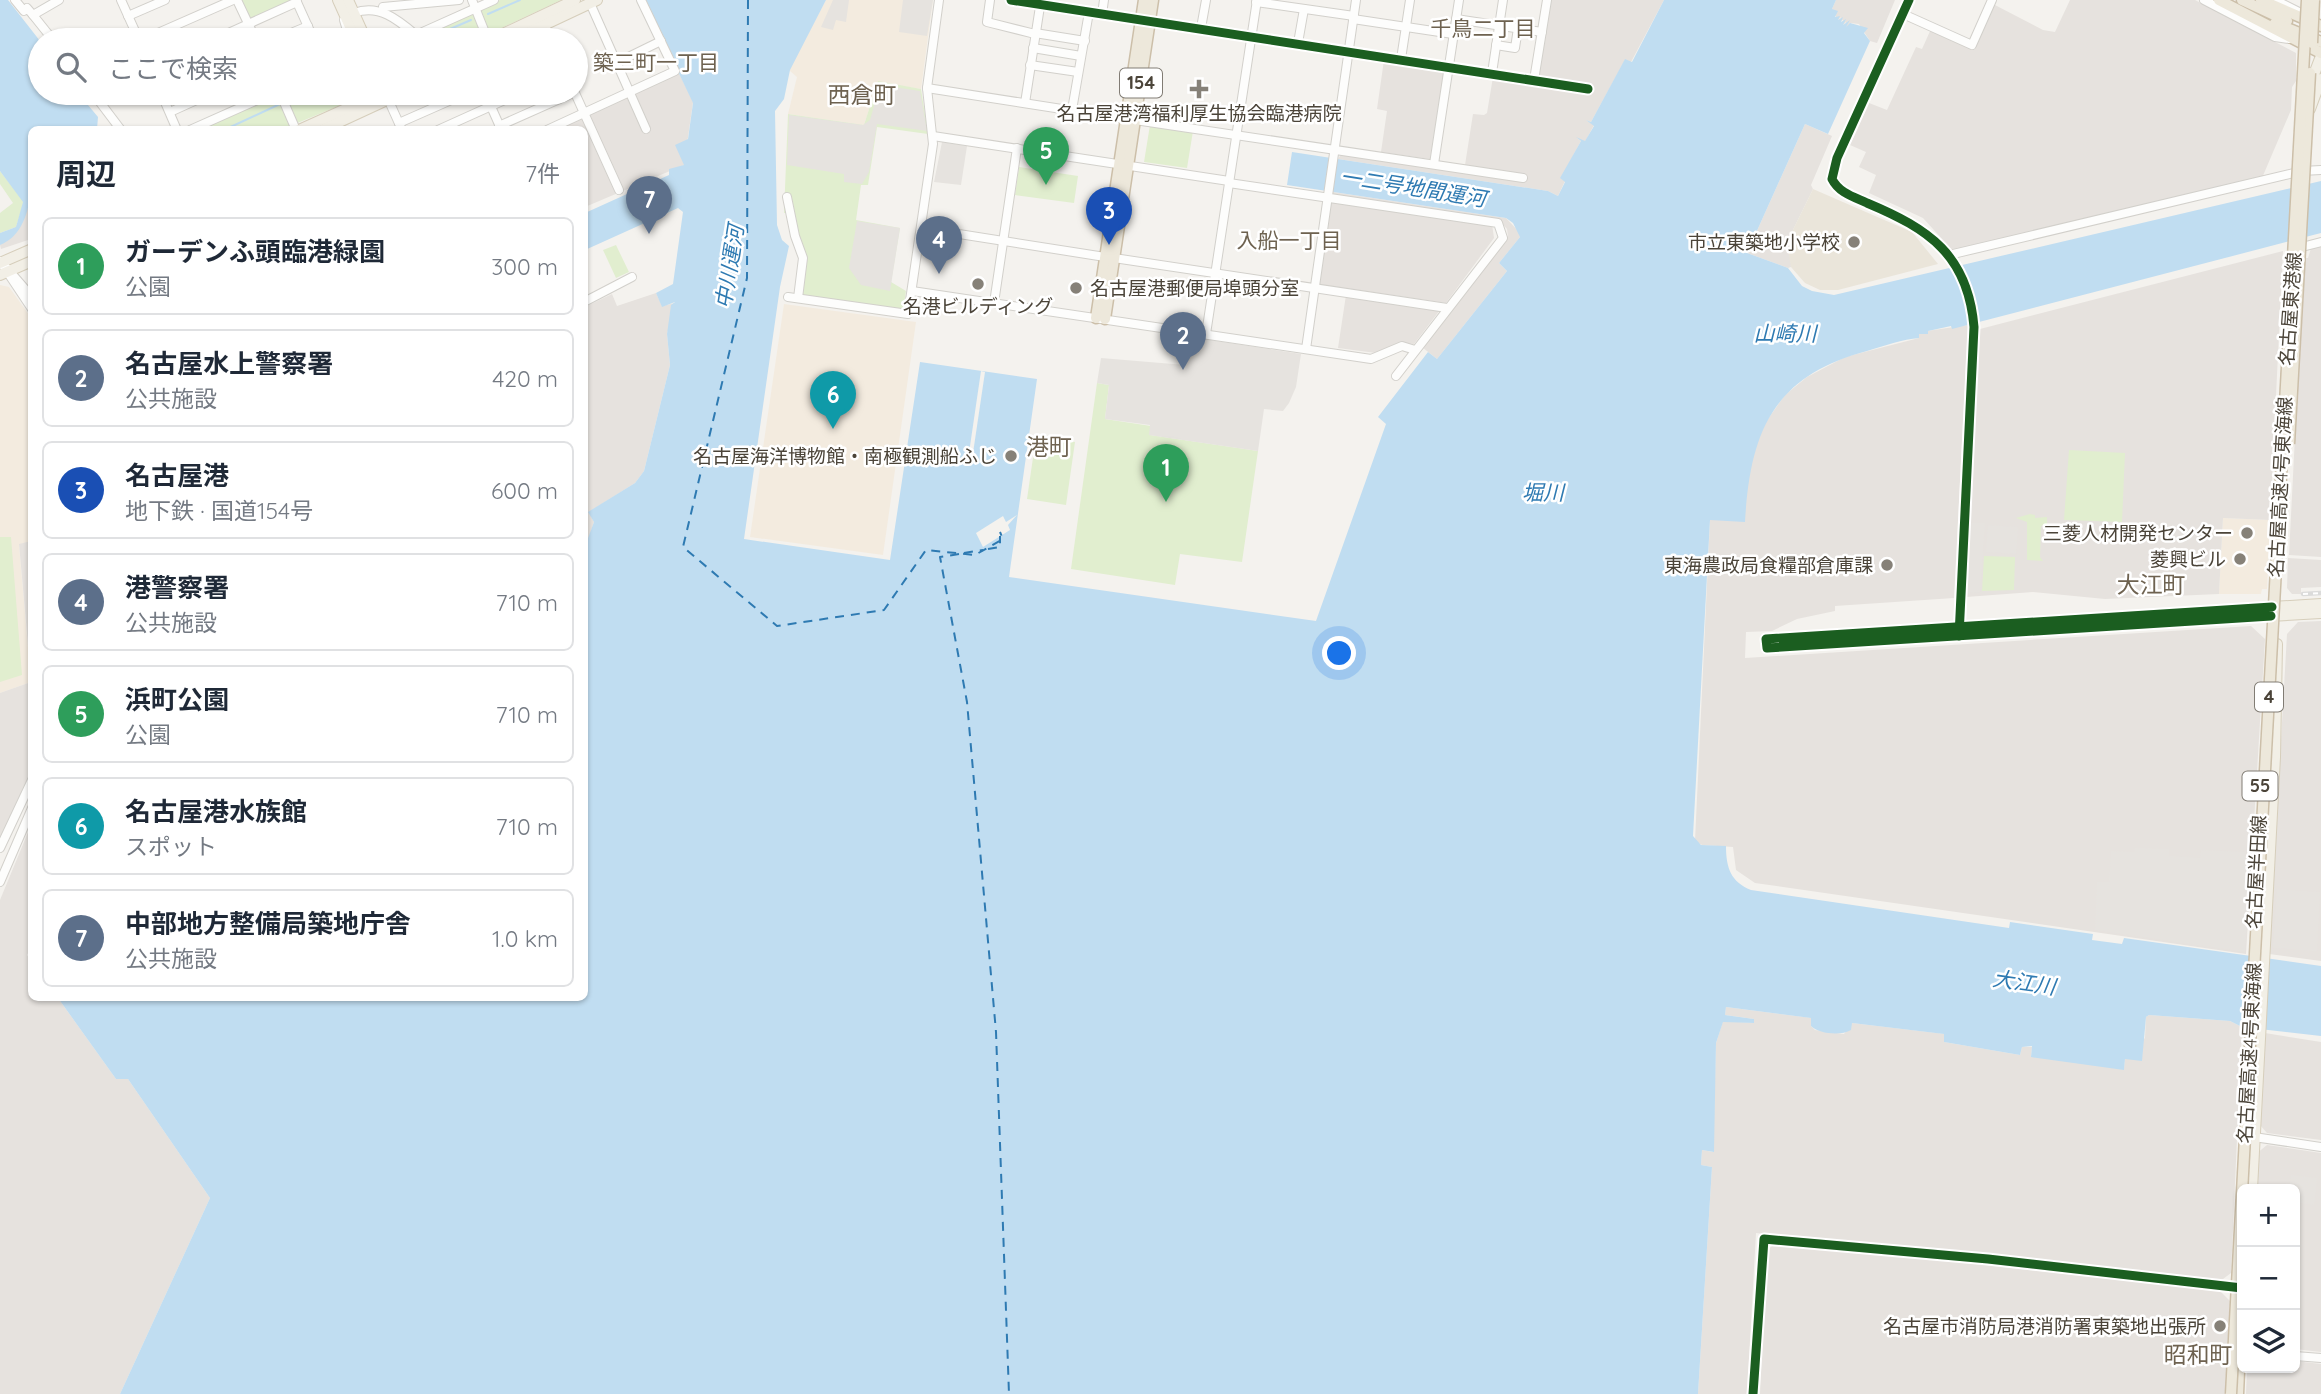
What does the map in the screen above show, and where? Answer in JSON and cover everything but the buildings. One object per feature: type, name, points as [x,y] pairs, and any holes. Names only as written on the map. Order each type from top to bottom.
[{"type":"highway","name":"154","points":[[1100,319],[1145,20],[1144,0]]},
{"type":"highway","name":"154","points":[[1145,20],[1153,0]]},
{"type":"highway","points":[[2219,0],[2321,55]]},
{"type":"highway","points":[[2229,0],[2321,42]]},
{"type":"highway","points":[[2242,0],[2321,35]]},
{"type":"highway","points":[[2261,0],[2321,26]]},
{"type":"highway","name":"名古屋高速4号東海線","points":[[2229,1394],[2306,0]]},
{"type":"highway","name":"名古屋高速4号東海線","points":[[2250,1184],[2314,0]]},
{"type":"highway","points":[[2239,1394],[2242,1310]]},
{"type":"main road","points":[[338,0],[358,28]]},
{"type":"main road","points":[[348,0],[353,28]]},
{"type":"main road","points":[[515,28],[575,0]]},
{"type":"main road","points":[[538,28],[594,2]]},
{"type":"main road","name":"名古屋東港線","points":[[2274,611],[2304,105],[2321,55]]},
{"type":"main road","name":"名古屋東港線","points":[[2300,174],[2305,126],[2321,79]]},
{"type":"main road","points":[[307,126],[357,105]]},
{"type":"main road","points":[[329,126],[364,105]]},
{"type":"main road","points":[[3,268],[28,252]]},
{"type":"main road","points":[[3,268],[28,262]]},
{"type":"main road","points":[[2274,611],[2321,604]]},
{"type":"main road","points":[[2274,611],[2321,613]]},
{"type":"main road","name":"名古屋半田線","points":[[2250,1184],[2275,757],[2274,611]]},
{"type":"main road","name":"名古屋半田線","points":[[2239,1247],[2252,956],[2274,611]]},
{"type":"main road","name":"名古屋半田線","points":[[2229,1394],[2237,1288]]},
{"type":"main road","points":[[2239,1394],[2241,1373]]},
{"type":"street","points":[[15,0],[24,11],[59,0]]},
{"type":"street","points":[[30,11],[33,0]]},
{"type":"street","points":[[121,0],[134,28]]},
{"type":"street","points":[[128,16],[164,0]]},
{"type":"street","points":[[168,28],[235,0],[250,28]]},
{"type":"street","points":[[350,28],[349,13],[383,6],[459,0]]},
{"type":"street","points":[[429,28],[474,4],[494,0]]},
{"type":"street","points":[[556,126],[675,71],[641,0]]},
{"type":"street","points":[[788,297],[908,314],[933,136],[927,88],[939,0]]},
{"type":"street","points":[[990,0],[987,22],[1035,34],[1085,41]]},
{"type":"street","points":[[1011,0],[1040,2],[1089,12],[1588,89]]},
{"type":"street","points":[[1102,14],[1104,0]]},
{"type":"street","points":[[1202,28],[1206,0]]},
{"type":"street","points":[[1306,349],[1356,0]]},
{"type":"street","points":[[1401,59],[1410,0]]},
{"type":"street","points":[[1434,164],[1458,0]]},
{"type":"street","points":[[1492,73],[1503,0]]},
{"type":"street","points":[[1535,80],[1547,0]]},
{"type":"street","points":[[1909,0],[1838,158],[1832,179],[1845,193],[1915,225],[1951,259],[1969,294],[1974,327],[1959,632]]},
{"type":"street","points":[[1903,14],[1972,45],[1992,0]]},
{"type":"street","points":[[2204,0],[2275,37],[2292,40]]},
{"type":"street","points":[[2275,0],[2298,10],[2308,21]]},
{"type":"street","points":[[239,28],[297,1],[308,26],[303,28]]},
{"type":"street","points":[[1206,334],[1256,1],[1289,3],[1304,9],[1453,34]]},
{"type":"street","points":[[594,2],[616,63],[646,129]]},
{"type":"street","points":[[1024,103],[1040,2]]},
{"type":"street","points":[[474,4],[484,28]]},
{"type":"street","points":[[383,6],[408,28]]},
{"type":"street","points":[[1298,43],[1304,9]]},
{"type":"street","points":[[30,11],[43,28]]},
{"type":"street","points":[[1072,110],[1089,12]]},
{"type":"street","points":[[1456,19],[1542,32]]},
{"type":"street","points":[[1496,45],[1515,48],[1518,28]]},
{"type":"street","points":[[616,63],[661,41]]},
{"type":"street","points":[[1033,48],[1081,56]]},
{"type":"street","points":[[1031,65],[1078,72]]},
{"type":"street","points":[[927,88],[1333,152],[1523,178]]},
{"type":"street","points":[[102,105],[118,126]]},
{"type":"street","points":[[167,105],[175,126]]},
{"type":"street","points":[[170,112],[185,105]]},
{"type":"street","points":[[201,126],[258,105]]},
{"type":"street","points":[[284,105],[296,126]]},
{"type":"street","points":[[389,105],[400,126],[443,105]]},
{"type":"street","points":[[503,126],[548,105]]},
{"type":"street","points":[[580,105],[619,190]]},
{"type":"street","points":[[447,126],[491,106],[498,126]]},
{"type":"street","points":[[933,136],[1498,223],[1503,238],[1396,376]]},
{"type":"street","points":[[994,303],[1017,148]]},
{"type":"street","points":[[1951,259],[2321,170]]},
{"type":"street","points":[[787,197],[794,236],[803,257],[798,298]]},
{"type":"street","points":[[921,228],[1447,308]]},
{"type":"street","points":[[2297,245],[2321,242]]},
{"type":"street","points":[[3,268],[28,293]]},
{"type":"street","points":[[3,268],[28,303]]},
{"type":"street","points":[[588,300],[632,277]]},
{"type":"street","points":[[912,290],[1371,359],[1402,346],[1415,350]]},
{"type":"street","points":[[1959,632],[1766,639],[1767,648],[2274,611]]},
{"type":"street","points":[[0,848],[28,788]]},
{"type":"street","points":[[0,882],[28,817]]},
{"type":"street","points":[[2254,1137],[2321,1147]]},
{"type":"street","points":[[1753,1394],[1764,1239],[1988,1259],[2237,1288]]},
{"type":"street","points":[[2300,1356],[2321,1358]]},
{"type":"shaded area","points":[[826,0],[933,0],[921,89],[878,82],[864,125],[788,114],[797,77],[789,70]]},
{"type":"shaded area","points":[[833,0],[849,0],[846,22],[836,20],[833,30],[821,27]]},
{"type":"shaded area","points":[[903,0],[933,0],[927,36],[899,32]]},
{"type":"shaded area","points":[[1548,0],[1664,0],[1631,62],[1625,60],[1591,122],[1586,120],[1594,125],[1585,142],[1577,138],[1581,141],[1561,178],[1565,181],[1558,196],[1548,191],[1338,159],[1342,153],[1524,175],[1465,165],[1473,114],[1487,113],[1493,77],[1589,92],[1590,85],[1537,77]]},
{"type":"shaded area","points":[[1836,0],[1895,0],[1877,43],[1870,41],[1859,24],[1851,23],[1846,28],[1846,22],[1843,25],[1841,17],[1838,20],[1832,9]]},
{"type":"shaded area","points":[[2070,0],[2195,0],[2296,53],[2296,81],[2292,87],[2291,110],[2262,178],[1953,251],[1923,218],[1869,193],[1876,175],[1859,167],[1866,152],[1850,145],[1869,103],[1887,110],[1916,47],[1922,49],[1931,29],[1973,48],[1993,4],[2043,30],[2055,32]]},
{"type":"shaded area","points":[[1384,60],[1444,71],[1430,159],[1381,152],[1387,111],[1377,109]]},
{"type":"shaded area","points":[[679,73],[693,102],[684,165],[588,206],[588,126],[563,126]]},
{"type":"shaded area","points":[[880,85],[920,91],[927,131],[877,124],[869,172],[862,184],[844,182],[844,174],[787,165],[789,115],[863,125],[870,120]]},
{"type":"shaded area","points":[[1805,124],[1832,136],[1811,185],[1813,189],[1790,236],[1791,267],[1788,268],[1747,253]]},
{"type":"shaded area","points":[[942,142],[967,146],[961,185],[934,182]]},
{"type":"shaded area","name":"市立東築地小学校","points":[[1813,189],[1912,232],[1938,264],[1838,290],[1820,290],[1805,283],[1791,267],[1788,249],[1790,236]]},
{"type":"shaded area","points":[[1333,192],[1506,218],[1519,232],[1520,237],[1499,263],[1507,271],[1437,359],[1422,347],[1508,236],[1507,229],[1502,223],[1333,196]]},
{"type":"shaded area","points":[[1331,202],[1492,224],[1494,238],[1446,303],[1318,284]]},
{"type":"shaded area","points":[[28,206],[28,240],[1,249],[0,245],[25,215]]},
{"type":"shaded area","points":[[857,221],[900,228],[890,291],[861,285],[849,268]]},
{"type":"shaded area","points":[[2321,243],[2321,557],[2289,555],[2304,258],[2308,258],[2312,245]]},
{"type":"shaded area","points":[[2283,251],[2270,520],[2223,518],[2219,594],[2105,599],[2033,592],[1966,597],[1980,329]]},
{"type":"shaded area","points":[[0,285],[9,287],[28,313],[28,542],[19,545],[28,648],[28,683],[0,693]]},
{"type":"shaded area","points":[[656,293],[662,306],[675,303],[667,334],[670,365],[644,471],[635,483],[589,512],[594,522],[588,540],[588,306],[612,294],[617,306]]},
{"type":"shaded area","points":[[1346,295],[1440,310],[1414,344],[1402,343],[1376,353],[1338,348]]},
{"type":"shaded area","points":[[784,304],[916,322],[883,555],[750,537]]},
{"type":"shaded area","points":[[1968,325],[1954,598],[1835,606],[1835,611],[1797,619],[1772,631],[1746,632],[1745,658],[2251,626],[2265,639],[2246,954],[1755,883],[1736,870],[1733,847],[1702,845],[1695,841],[1710,520],[1747,483],[1754,448],[1763,426],[1785,395],[1807,377],[1845,357],[1919,338],[1918,334],[1927,334],[1927,331]]},
{"type":"shaded area","points":[[1190,337],[1301,354],[1296,387],[1289,403],[1283,411],[1264,409],[1258,451],[1149,435],[1150,425],[1105,419],[1109,385],[1097,383],[1101,358],[1185,365]]},
{"type":"shaded area","points":[[2223,518],[2270,520],[2267,589],[2262,589],[2261,594],[2219,594]]},
{"type":"shaded area","points":[[1970,523],[1985,523],[1980,592],[1967,593]]},
{"type":"shaded area","points":[[1988,525],[2018,527],[2016,554],[1986,552]]},
{"type":"shaded area","points":[[28,542],[28,644],[19,544]]},
{"type":"shaded area","points":[[2288,558],[2321,560],[2321,587],[2301,588],[2301,594],[2292,594],[2287,588]]},
{"type":"shaded area","points":[[2321,621],[2321,961],[2269,954],[2287,634],[2298,622]]},
{"type":"shaded area","points":[[28,683],[28,779],[0,839],[0,693]]},
{"type":"shaded area","points":[[28,832],[28,1001],[60,1001],[116,1079],[128,1079],[210,1198],[120,1394],[0,1394],[0,900]]},
{"type":"shaded area","points":[[2135,848],[2169,849],[2169,856],[2200,858],[2201,850],[2245,852],[2245,858],[2250,858],[2245,952],[2095,930],[2097,882],[2109,882],[2111,851],[2134,852]]},
{"type":"shaded area","points":[[2277,889],[2320,892],[2317,951],[2273,948]]},
{"type":"shaded area","points":[[1726,1007],[1812,1018],[1811,1026],[1815,1030],[1844,1034],[1852,1023],[1945,1034],[1944,1042],[2020,1055],[2022,1047],[2032,1047],[2031,1056],[2124,1069],[2125,1059],[2145,1038],[2146,1017],[2149,1015],[2230,1021],[2242,1027],[2231,1273],[2219,1282],[1756,1233],[1747,1394],[1698,1394],[1712,1167],[1701,1165],[1702,1150],[1713,1152],[1716,1043],[1723,1021],[1753,1023],[1754,1019],[1725,1015]]},
{"type":"shaded area","points":[[2265,1033],[2321,1042],[2321,1140],[2267,1133],[2260,1125]]},
{"type":"shaded area","points":[[2267,1145],[2321,1153],[2321,1352],[2300,1350],[2300,1184],[2254,1184],[2256,1154]]},
{"type":"shaded area","points":[[2291,1175],[2317,1178],[2314,1205],[2300,1203],[2300,1184],[2290,1184]]},
{"type":"shaded area","points":[[1777,1242],[2220,1291],[2230,1301],[2225,1394],[1760,1394],[1766,1251]]},
{"type":"shaded area","points":[[2300,1362],[2321,1364],[2321,1394],[2246,1394],[2247,1373],[2300,1373]]},
{"type":"green space","points":[[241,0],[292,0],[249,19]]},
{"type":"green space","points":[[500,0],[561,0],[502,28],[437,28]]},
{"type":"green space","points":[[878,81],[921,89],[928,134],[877,127],[868,185],[861,185],[856,220],[900,228],[891,282],[906,291],[903,312],[801,297],[806,259],[789,213],[784,213],[788,114],[864,125]]},
{"type":"green space","points":[[251,105],[341,105],[290,126],[202,126]]},
{"type":"green space","points":[[1150,125],[1193,131],[1187,168],[1144,162]]},
{"type":"green space","points":[[1019,167],[1078,176],[1074,203],[1015,195]]},
{"type":"green space","points":[[0,171],[24,202],[16,227],[0,233],[0,213],[13,203],[0,184]]},
{"type":"green space","points":[[616,245],[629,272],[616,278],[603,250]]},
{"type":"green space","points":[[1097,383],[1109,385],[1105,419],[1151,426],[1150,435],[1258,451],[1242,562],[1180,554],[1175,585],[1071,569]]},
{"type":"green space","points":[[1036,437],[1075,442],[1066,505],[1027,499]]},
{"type":"green space","points":[[2069,450],[2125,453],[2122,522],[2064,520]]},
{"type":"green space","points":[[2035,515],[2035,518],[2047,517],[2047,524],[2041,526],[2040,557],[2043,561],[2027,560],[2027,522],[2016,518]]},
{"type":"green space","points":[[0,537],[11,537],[22,675],[0,682]]},
{"type":"green space","points":[[1984,556],[2015,557],[2014,590],[1982,591]]},
{"type":"water","points":[[0,0],[8,0],[30,28],[28,105],[88,105],[98,117],[97,126],[28,126],[28,207],[13,237],[0,245],[0,233],[16,227],[23,202],[0,171]]},
{"type":"water","points":[[644,0],[826,0],[790,70],[784,99],[775,111],[777,225],[782,240],[789,246],[780,287],[744,539],[890,560],[920,362],[1037,379],[1009,577],[1316,621],[1386,424],[1378,417],[1428,352],[1437,359],[1507,271],[1499,263],[1520,237],[1513,223],[1506,218],[1287,185],[1292,152],[1548,191],[1558,196],[1565,182],[1560,178],[1581,141],[1576,137],[1585,141],[1594,126],[1586,120],[1591,122],[1625,59],[1632,62],[1664,0],[1836,0],[1832,9],[1838,11],[1835,17],[1840,16],[1838,20],[1843,17],[1841,22],[1846,19],[1843,25],[1850,20],[1846,27],[1850,23],[1868,28],[1864,33],[1870,41],[1828,134],[1805,124],[1747,253],[1788,268],[1802,286],[1812,291],[1834,295],[2321,181],[2321,233],[1952,329],[1951,326],[1928,331],[1928,334],[1919,334],[1919,338],[1893,343],[1835,362],[1809,376],[1788,392],[1761,435],[1753,461],[1745,522],[1710,520],[1693,836],[1701,845],[1726,846],[1731,873],[1739,883],[1751,890],[2009,928],[2010,922],[2093,934],[2092,940],[2122,944],[2124,938],[2321,966],[2321,1036],[2242,1027],[2230,1021],[2149,1015],[2146,1017],[2142,1061],[2125,1059],[2124,1070],[2031,1057],[2032,1046],[2022,1047],[2020,1055],[1944,1042],[1944,1034],[1852,1023],[1851,1030],[1847,1032],[1825,1032],[1811,1026],[1811,1018],[1726,1007],[1725,1015],[1754,1019],[1754,1023],[1723,1022],[1716,1043],[1714,1152],[1702,1150],[1701,1165],[1712,1167],[1698,1394],[120,1394],[210,1198],[128,1079],[116,1079],[60,1001],[588,1001],[588,538],[594,522],[588,512],[635,483],[644,471],[670,365],[667,334],[671,305],[675,302],[662,307],[656,293],[673,284],[683,212],[678,208],[588,249],[588,212],[669,175],[669,169],[684,165],[675,145],[688,139],[693,103]]},
{"type":"pier","points":[[981,371],[985,372],[973,453],[969,453]]},
{"type":"pier","points":[[1017,515],[1008,525],[1010,530],[983,547],[976,533],[1003,516],[1006,522]]},
{"type":"waterway","points":[[488,14],[520,0]]},
{"type":"waterway","points":[[452,28],[471,20]]},
{"type":"waterway","points":[[233,126],[278,105]]},
{"type":"ferry route","points":[[748,0],[747,278],[683,547],[777,626],[884,610],[926,550],[975,555],[1003,539],[1000,532]]},
{"type":"ferry route","points":[[988,549],[1000,547],[1000,536]]},
{"type":"ferry route","points":[[964,553],[983,550]]},
{"type":"ferry route","points":[[959,554],[940,557],[967,702],[996,1032],[1009,1394]]},
{"type":"railway","points":[[2303,594],[2321,593]]},
{"type":"cycle path","points":[[1011,0],[1588,89]]},
{"type":"cycle path","points":[[1909,0],[1837,158],[1832,179],[1843,191],[1909,223],[1942,248],[1954,263],[1970,302],[1974,327],[1959,636]]},
{"type":"cycle path","points":[[2271,616],[1767,648],[1766,639],[2272,607]]},
{"type":"cycle path","points":[[1753,1394],[1764,1239],[1988,1259],[2237,1287]]},
{"type":"place","name":"名古屋港湾福利厚生協会臨港病院","points":[[1199,89]]},
{"type":"place","name":"浜町公園","points":[[1046,185]]},
{"type":"place","name":"中部地方整備局築地庁舎","points":[[649,234]]},
{"type":"place","name":"市立東築地小学校","points":[[1854,242]]},
{"type":"place","name":"名古屋港","points":[[1109,245]]},
{"type":"place","name":"港警察署","points":[[939,274]]},
{"type":"place","name":"名港ビルディング","points":[[978,284]]},
{"type":"place","name":"名古屋港郵便局埠頭分室","points":[[1076,288]]},
{"type":"place","name":"名古屋水上警察署","points":[[1183,370]]},
{"type":"place","name":"名古屋港水族館","points":[[833,429]]},
{"type":"place","name":"名古屋海洋博物館・南極観測船ふじ","points":[[1011,456]]},
{"type":"place","name":"ガーデンふ頭臨港緑園","points":[[1166,502]]},
{"type":"place","name":"三菱人材開発センター","points":[[2247,533]]},
{"type":"place","name":"菱興ビル","points":[[2240,559]]},
{"type":"place","name":"東海農政局食糧部倉庫課","points":[[1887,565]]},
{"type":"place","name":"名古屋市消防局港消防署東築地出張所","points":[[2220,1326]]},
{"type":"district","name":"千鳥二丁目","points":[[1483,29]]},
{"type":"district","name":"築三町一丁目","points":[[656,63]]},
{"type":"district","name":"西倉町","points":[[862,95]]},
{"type":"district","name":"入船一丁目","points":[[1289,241]]},
{"type":"district","name":"港町","points":[[1049,447]]},
{"type":"district","name":"大江町","points":[[2151,585]]},
{"type":"district","name":"昭和町","points":[[2198,1355]]},
{"type":"water label","name":"一二号地間運河","points":[[1413,188]]},
{"type":"water label","name":"中川運河","points":[[730,267]]},
{"type":"water label","name":"山崎川","points":[[1785,334]]},
{"type":"water label","name":"堀川","points":[[1543,493]]},
{"type":"water label","name":"大江川","points":[[2024,983]]}]
